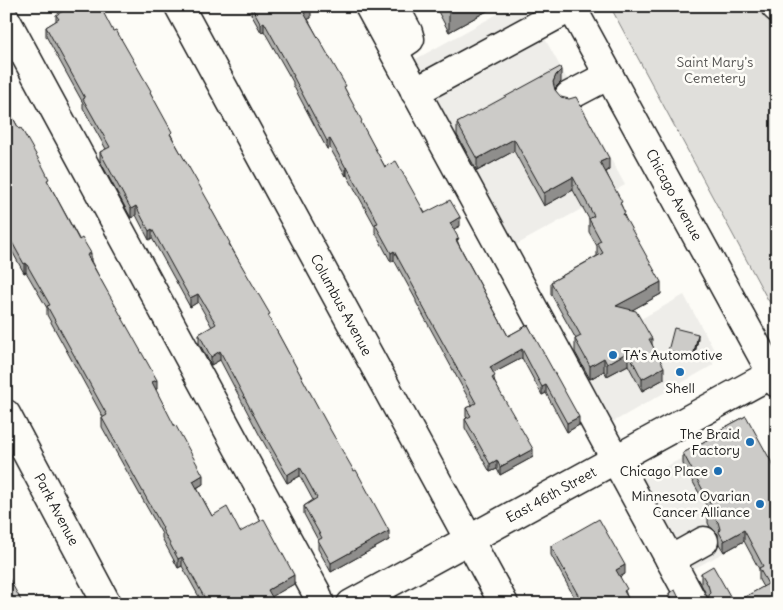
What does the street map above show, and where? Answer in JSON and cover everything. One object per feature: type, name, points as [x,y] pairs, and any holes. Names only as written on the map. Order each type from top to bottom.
[{"type":"street","points":[[6,12],[16,6]]},
{"type":"street","name":"Columbus Avenue","points":[[179,6],[504,604]]},
{"type":"street","points":[[369,6],[694,604]]},
{"type":"street","points":[[392,48],[402,45],[410,39],[394,6]]},
{"type":"street","points":[[416,92],[571,6]]},
{"type":"street","name":"Chicago Avenue","points":[[571,6],[775,376]]},
{"type":"street","points":[[6,20],[316,592],[320,604]]},
{"type":"street","points":[[569,96],[609,75]]},
{"type":"street","name":"East 46th Street","points":[[351,604],[615,459],[775,376]]},
{"type":"street","name":"Park Avenue","points":[[6,414],[107,604]]},
{"type":"street","points":[[670,560],[704,541]]},
{"type":"shaded area","points":[[512,6],[527,6],[625,185],[505,251],[405,65]]},
{"type":"shaded area","points":[[684,295],[714,350],[713,365],[606,426],[569,359]]},
{"type":"shaded area","points":[[747,425],[777,524],[682,575],[632,484]]},
{"type":"green space","name":"Saint Mary's Cemetery","points":[[610,6],[777,6],[777,311],[768,300]]},
{"type":"building","points":[[72,6],[100,6],[113,31],[116,30],[151,91],[172,132],[170,134],[211,206],[229,244],[270,314],[268,315],[331,431],[354,471],[356,470],[389,531],[331,563],[318,540],[322,538],[304,506],[317,498],[300,467],[287,475],[220,351],[211,357],[199,334],[216,324],[198,294],[190,298],[152,229],[149,231],[136,206],[131,209],[100,152],[110,147],[46,27],[59,19],[56,15]]},
{"type":"building","points":[[251,6],[309,6],[311,9],[304,13],[346,86],[344,87],[385,167],[396,161],[425,213],[450,200],[460,217],[450,223],[459,239],[456,240],[508,336],[528,325],[579,417],[567,423],[546,385],[542,387],[522,349],[490,367],[495,376],[492,378],[533,449],[500,467],[497,460],[490,464],[465,419],[471,416],[466,408],[476,403],[394,251],[391,253],[375,224],[378,223],[347,167],[330,139],[327,141],[264,22],[261,24]]},
{"type":"building","points":[[446,6],[458,6],[449,11]]},
{"type":"building","points":[[560,67],[561,70],[553,82],[555,90],[561,97],[569,99],[576,97],[609,158],[600,162],[622,202],[620,203],[625,213],[623,214],[661,282],[616,306],[636,311],[652,339],[649,339],[664,367],[642,379],[628,352],[607,364],[604,358],[590,366],[575,339],[581,336],[551,282],[603,253],[597,243],[601,241],[589,219],[594,216],[573,177],[544,193],[514,139],[477,159],[457,123]]},
{"type":"building","points":[[6,105],[43,167],[49,179],[47,180],[79,240],[82,238],[91,253],[87,255],[157,380],[152,382],[203,475],[193,481],[212,516],[227,507],[240,532],[264,519],[294,575],[268,590],[273,599],[264,604],[208,604],[182,557],[178,559],[163,528],[102,418],[107,415],[47,306],[50,305],[7,233],[9,232],[6,227]]},
{"type":"building","points":[[674,328],[698,334],[693,357],[668,351]]},
{"type":"building","points":[[746,416],[777,472],[777,604],[704,604],[708,600],[710,592],[701,573],[713,566],[734,603],[768,584],[759,568],[763,566],[744,530],[724,541],[719,532],[718,522],[708,512],[713,509],[683,453]]},
{"type":"building","points":[[599,519],[625,565],[616,570],[627,589],[624,591],[631,604],[583,604],[551,546]]},
{"type":"building","points":[[6,573],[23,604],[6,604]]},
{"type":"building","points":[[675,590],[684,604],[675,604],[669,593]]},
{"type":"building","points":[[440,597],[443,604],[426,604]]},
{"type":"place","name":"TA's Automotive","points":[[613,355]]},
{"type":"place","name":"Shell","points":[[680,372]]},
{"type":"place","name":"The Braid Factory","points":[[750,442]]},
{"type":"place","name":"Chicago Place","points":[[718,471]]},
{"type":"place","name":"Minnesota Ovarian Cancer Alliance","points":[[760,504]]}]
